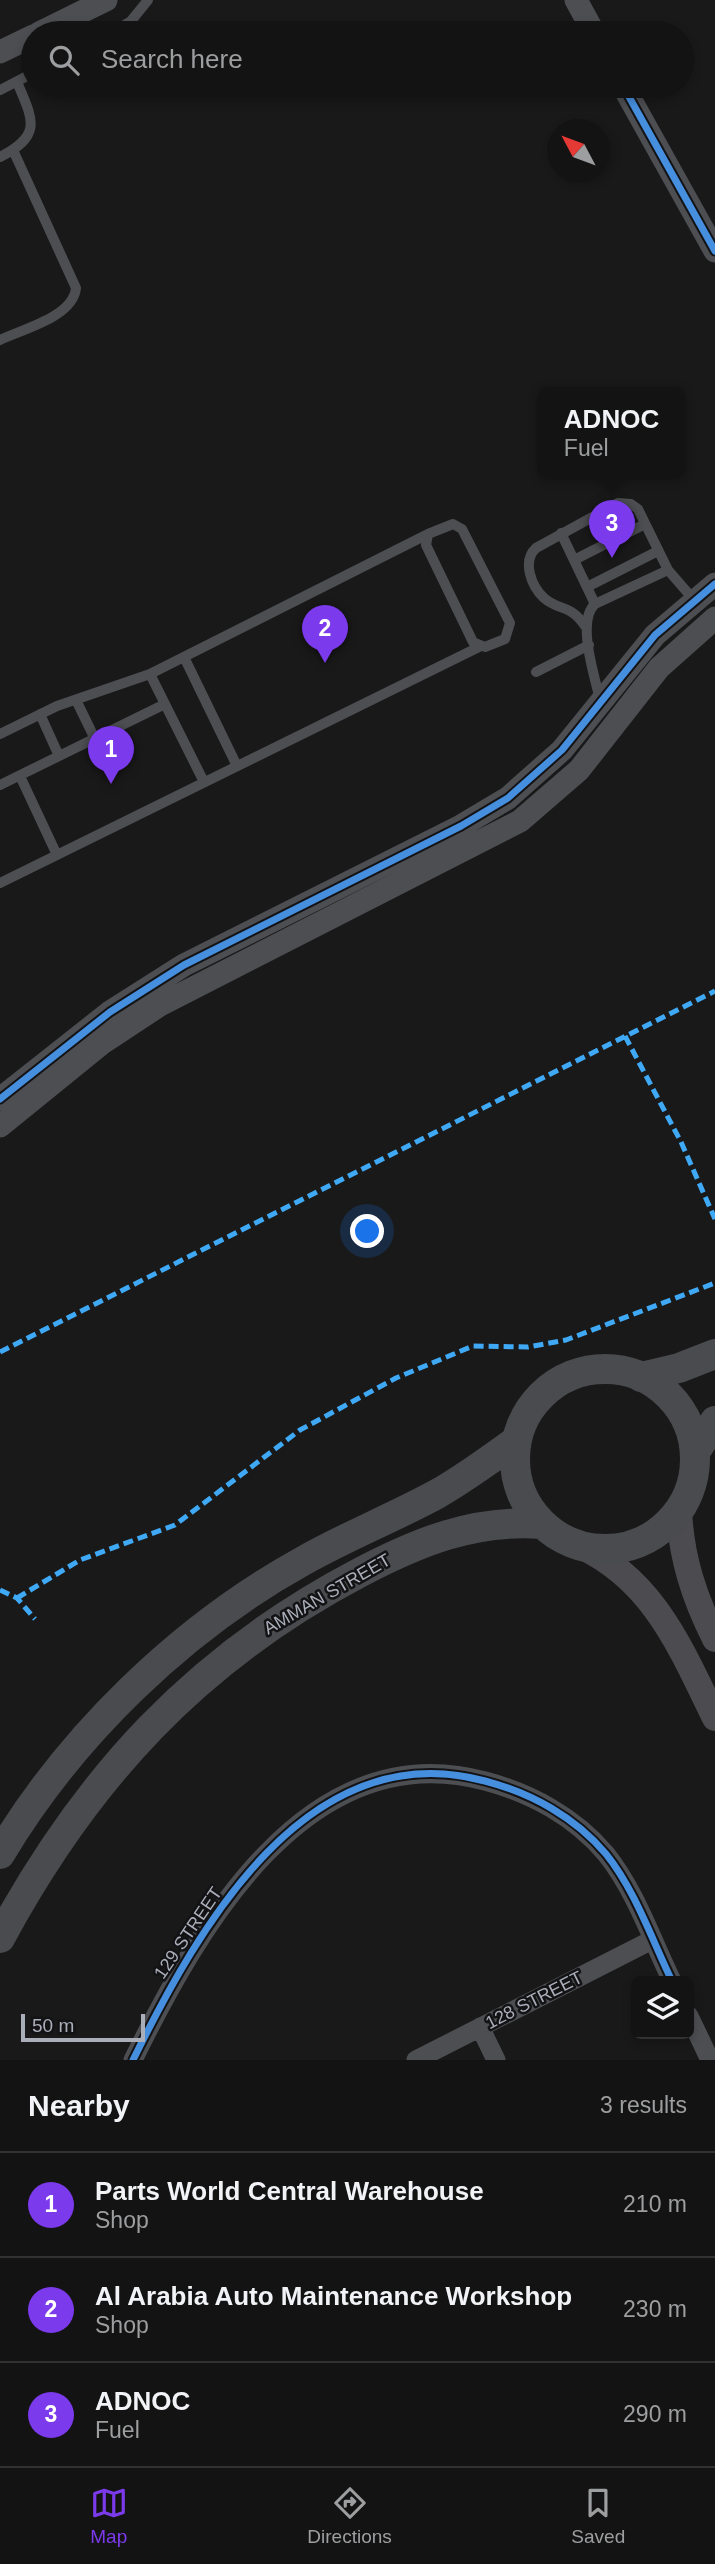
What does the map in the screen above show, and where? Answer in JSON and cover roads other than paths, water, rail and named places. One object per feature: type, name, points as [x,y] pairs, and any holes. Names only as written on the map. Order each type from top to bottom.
[{"type":"main road","points":[[641,1377],[679,1368],[715,1354]]},
{"type":"main road","points":[[695,1452],[687,1424],[672,1399],[641,1377],[619,1370],[596,1370],[574,1375],[554,1385],[537,1400],[524,1419],[517,1440],[515,1463],[518,1485],[527,1506],[541,1524],[559,1537],[612,1564],[656,1606],[668,1622],[715,1718]]},
{"type":"main road","points":[[580,1546],[602,1549],[635,1544],[664,1527],[679,1510],[689,1492],[695,1452],[715,1420]]},
{"type":"main road","name":"AMMAN STREET","points":[[0,1854],[29,1810],[78,1747],[134,1689],[197,1634],[303,1561],[437,1494],[517,1440]]},
{"type":"main road","points":[[679,1510],[680,1537],[690,1581],[715,1639]]},
{"type":"main road","name":"AMMAN STREET","points":[[0,1938],[61,1836],[110,1770],[167,1709],[230,1654],[331,1588],[424,1542],[447,1533],[494,1523],[541,1524]]},
{"type":"street","points":[[63,21],[106,0]]},
{"type":"street","points":[[576,0],[587,21]]},
{"type":"street","points":[[0,52],[21,42]]},
{"type":"street","points":[[630,98],[715,251]]},
{"type":"street","points":[[5,1094],[99,1019],[184,965],[486,813],[547,766],[646,644],[715,584]]},
{"type":"street","points":[[0,1126],[101,1044],[160,1005],[222,971],[499,835],[520,821],[579,770],[659,668],[715,618]]},
{"type":"street","name":"129 STREET","points":[[134,2060],[190,1951],[246,1878],[307,1816],[335,1799],[376,1782],[417,1774],[477,1779],[522,1793],[561,1814],[607,1855],[624,1881],[670,1976]]},
{"type":"street","name":"128 STREET","points":[[416,2060],[652,1940]]},
{"type":"street","points":[[694,2026],[710,2060]]},
{"type":"street","points":[[480,2027],[496,2060]]},
{"type":"lane","points":[[131,21],[148,0]]},
{"type":"lane","points":[[0,90],[21,80]]},
{"type":"lane","points":[[17,82],[21,92]]},
{"type":"lane","points":[[0,157],[13,150],[29,135],[33,121],[24,98]]},
{"type":"lane","points":[[0,340],[62,311],[72,301],[76,288],[13,150]]},
{"type":"lane","points":[[585,626],[569,608],[542,596],[529,570],[528,560],[532,551],[618,503],[627,503],[638,509],[668,570],[694,600]]},
{"type":"lane","points":[[0,734],[40,714],[150,674],[428,534],[453,524],[460,527],[510,623],[505,639],[479,647],[0,883]]},
{"type":"lane","points":[[573,560],[645,524]]},
{"type":"lane","points":[[561,533],[595,604]]},
{"type":"lane","points":[[428,534],[427,548],[473,642],[479,647]]},
{"type":"lane","points":[[587,587],[623,565],[658,551]]},
{"type":"lane","points":[[600,702],[585,626],[588,611],[595,604],[668,570]]},
{"type":"lane","points":[[536,671],[589,645]]},
{"type":"lane","points":[[184,657],[237,766]]},
{"type":"lane","points":[[150,674],[204,782]]},
{"type":"lane","points":[[76,700],[94,739]]},
{"type":"lane","points":[[0,785],[165,704]]},
{"type":"lane","points":[[40,714],[59,756]]},
{"type":"lane","points":[[20,776],[57,855]]},
{"type":"place","name":"ADNOC","points":[[612,558]]},
{"type":"place","name":"Al Arabia Auto Maintenance Workshop","points":[[325,663]]},
{"type":"place","name":"Parts World Central Warehouse","points":[[111,784]]}]
